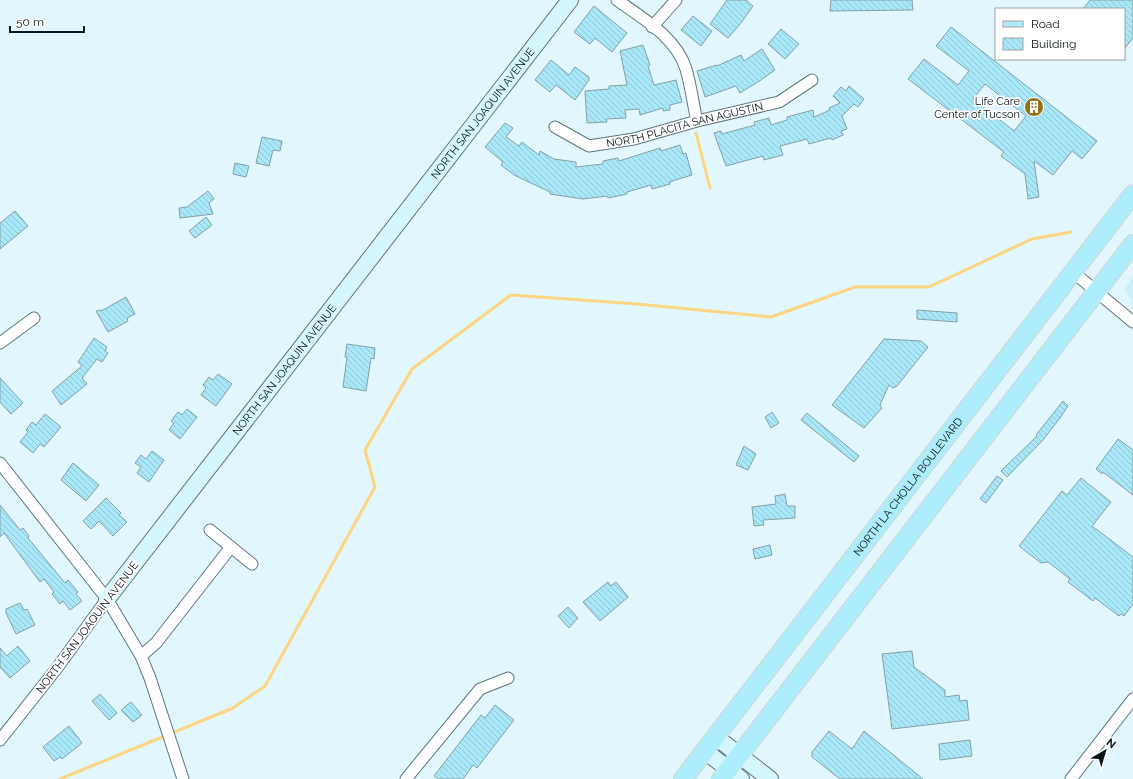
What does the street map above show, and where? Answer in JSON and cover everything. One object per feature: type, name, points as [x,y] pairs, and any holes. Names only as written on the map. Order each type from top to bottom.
[{"type":"main road","name":"NORTH LA CHOLLA BOULEVARD","points":[[683,779],[1133,194]]},
{"type":"main road","points":[[730,776],[739,755],[1133,244]]},
{"type":"street","name":"NORTH SAN JOAQUIN AVENUE","points":[[0,740],[57,668],[107,599],[570,0]]},
{"type":"street","points":[[617,0],[665,37],[677,51],[685,68],[697,121]]},
{"type":"street","points":[[652,27],[676,0]]},
{"type":"street","name":"NORTH PLACITA SAN AGUSTIN","points":[[555,127],[589,146],[634,139],[697,121],[779,102],[812,80]]},
{"type":"street","points":[[1073,272],[1133,322]]},
{"type":"street","points":[[0,344],[34,318]]},
{"type":"street","points":[[0,463],[107,599],[141,656],[150,678],[183,779]]},
{"type":"street","points":[[210,530],[252,564]]},
{"type":"street","points":[[141,656],[156,643],[231,547]]},
{"type":"street","points":[[406,779],[480,689],[508,678]]},
{"type":"street","points":[[1070,779],[1133,699]]},
{"type":"street","points":[[716,736],[770,779]]},
{"type":"street","points":[[705,751],[730,776]]},
{"type":"shaded area","points":[[1133,276],[1133,304],[1125,289]]},
{"type":"building","points":[[727,0],[746,0],[753,6],[728,38],[710,24]]},
{"type":"building","points":[[831,0],[912,0],[913,10],[830,11]]},
{"type":"building","points":[[1090,0],[1133,0],[1133,38],[1125,48],[1125,8],[1084,8]]},
{"type":"building","points":[[594,6],[627,33],[612,52],[595,38],[590,44],[574,32]]},
{"type":"building","points":[[693,16],[712,31],[701,46],[681,30]]},
{"type":"building","name":"Life Care Center of Tucson","points":[[951,27],[1097,141],[1082,159],[1072,151],[1053,175],[1034,161],[1039,197],[1028,199],[1025,174],[1001,156],[1004,152],[908,79],[924,59],[958,85],[969,71],[936,46]],"holes":[[[985,84],[1026,116],[1014,131],[973,99]]]},
{"type":"building","points":[[781,29],[799,44],[785,59],[768,44]]},
{"type":"building","points":[[643,45],[650,65],[648,66],[654,85],[676,80],[682,102],[670,105],[670,110],[663,111],[663,108],[640,115],[639,109],[625,110],[626,118],[606,119],[607,122],[587,123],[585,91],[609,89],[609,86],[627,85],[620,51]]},
{"type":"building","points":[[762,49],[775,70],[740,93],[736,86],[705,97],[697,71],[717,66],[741,55],[744,61]]},
{"type":"building","points":[[551,60],[569,75],[575,67],[589,77],[589,80],[575,100],[556,85],[550,92],[535,80]]},
{"type":"building","points":[[849,86],[864,99],[858,107],[854,104],[842,116],[847,129],[841,131],[843,135],[832,140],[831,138],[809,144],[807,139],[780,146],[783,155],[764,160],[763,156],[726,166],[714,133],[721,131],[722,134],[755,125],[754,122],[769,118],[771,125],[787,120],[787,117],[813,110],[814,117],[830,110],[829,108],[840,103],[833,96],[841,87],[846,91]]},
{"type":"building","points":[[505,123],[513,128],[506,137],[519,146],[522,142],[539,155],[540,151],[554,159],[576,162],[576,167],[603,164],[603,161],[618,158],[619,161],[660,148],[661,151],[680,145],[683,154],[686,153],[692,175],[669,182],[670,184],[652,189],[651,185],[627,192],[627,194],[608,198],[607,196],[583,199],[550,194],[550,192],[514,175],[501,165],[503,162],[485,147]]},
{"type":"building","points":[[262,137],[282,141],[280,151],[273,150],[269,166],[256,163]]},
{"type":"building","points":[[235,163],[249,166],[246,177],[233,174]]},
{"type":"building","points":[[208,191],[214,199],[209,203],[213,214],[180,218],[179,208],[187,207]]},
{"type":"building","points":[[15,211],[28,226],[0,249],[0,223]]},
{"type":"building","points":[[206,217],[212,225],[195,238],[189,231]]},
{"type":"building","points":[[126,297],[135,314],[127,318],[128,321],[108,332],[96,311],[103,310]]},
{"type":"building","points":[[917,310],[957,313],[957,322],[917,319]]},
{"type":"building","points":[[94,338],[107,347],[105,351],[108,353],[102,362],[97,359],[82,378],[87,384],[61,405],[52,391],[82,366],[78,362]]},
{"type":"building","points":[[884,339],[921,341],[928,347],[897,386],[893,388],[889,385],[880,406],[882,408],[864,428],[832,405]]},
{"type":"building","points":[[347,344],[375,348],[374,359],[371,358],[366,391],[343,387],[347,357],[345,357]]},
{"type":"building","points":[[218,374],[232,384],[216,406],[201,395],[206,388],[203,385],[209,377],[213,380]]},
{"type":"building","points":[[0,378],[23,403],[11,414],[0,402]]},
{"type":"building","points":[[1063,401],[1068,406],[1060,418],[1043,440],[1007,477],[1001,471],[1037,436],[1036,435]]},
{"type":"building","points":[[187,409],[197,417],[180,439],[169,430],[174,423],[171,421],[178,412],[182,415]]},
{"type":"building","points":[[772,412],[779,423],[771,428],[765,417]]},
{"type":"building","points":[[807,413],[859,456],[854,462],[801,420]]},
{"type":"building","points":[[45,414],[61,427],[44,447],[40,444],[33,453],[20,442],[28,432],[26,430],[32,422],[36,425]]},
{"type":"building","points":[[1118,439],[1133,450],[1133,495],[1103,472],[1102,474],[1096,469]]},
{"type":"building","points":[[744,446],[756,454],[748,470],[736,465]]},
{"type":"building","points":[[152,451],[164,460],[149,482],[137,473],[141,467],[135,463],[141,455],[146,459]]},
{"type":"building","points":[[73,463],[99,485],[86,501],[61,480]]},
{"type":"building","points":[[997,476],[1003,480],[986,503],[980,499]]},
{"type":"building","points":[[1081,478],[1111,502],[1092,526],[1133,557],[1133,604],[1124,616],[1121,614],[1119,616],[1095,598],[1093,601],[1068,582],[1070,579],[1048,562],[1041,563],[1019,546],[1062,491],[1067,495]]},
{"type":"building","points":[[785,494],[787,506],[795,506],[795,518],[763,520],[764,525],[754,526],[752,507],[776,504],[775,496]]},
{"type":"building","points":[[106,498],[121,513],[119,515],[127,522],[113,536],[99,521],[91,529],[83,521]]},
{"type":"building","points":[[0,505],[20,530],[23,528],[29,536],[28,538],[65,583],[68,580],[78,592],[76,594],[82,601],[70,610],[63,601],[60,604],[52,594],[54,592],[44,579],[40,582],[4,533],[0,537]]},
{"type":"building","points":[[770,545],[772,555],[755,559],[753,549]]},
{"type":"building","points":[[608,582],[611,586],[616,582],[628,597],[600,621],[583,602]]},
{"type":"building","points":[[20,603],[24,610],[27,609],[35,625],[16,634],[6,613],[6,609]]},
{"type":"building","points":[[568,607],[578,618],[569,628],[558,616]]},
{"type":"building","points":[[18,646],[30,661],[10,678],[0,667],[0,648],[7,656]]},
{"type":"building","points":[[912,651],[914,667],[945,690],[945,697],[959,695],[960,701],[967,700],[969,720],[892,729],[882,654]]},
{"type":"building","points":[[100,694],[117,713],[109,720],[92,701]]},
{"type":"building","points":[[131,702],[142,715],[133,722],[121,710]]},
{"type":"building","points":[[495,705],[514,720],[477,768],[473,765],[463,779],[438,779],[434,776],[481,715],[485,718]]},
{"type":"building","points":[[69,726],[82,743],[62,759],[60,757],[54,761],[43,747]]},
{"type":"building","points":[[829,731],[852,749],[864,731],[923,779],[840,779],[812,757],[812,752]]},
{"type":"building","points":[[970,740],[972,756],[940,760],[939,744]]},
{"type":"waterway","points":[[696,133],[710,188]]},
{"type":"waterway","points":[[60,779],[233,708],[265,686],[375,487],[365,450],[412,369],[511,295],[637,304],[771,317],[855,287],[929,287],[1032,239],[1071,232]]},
{"type":"place","name":"Life Care Center of Tucson","points":[[1034,107]]}]
